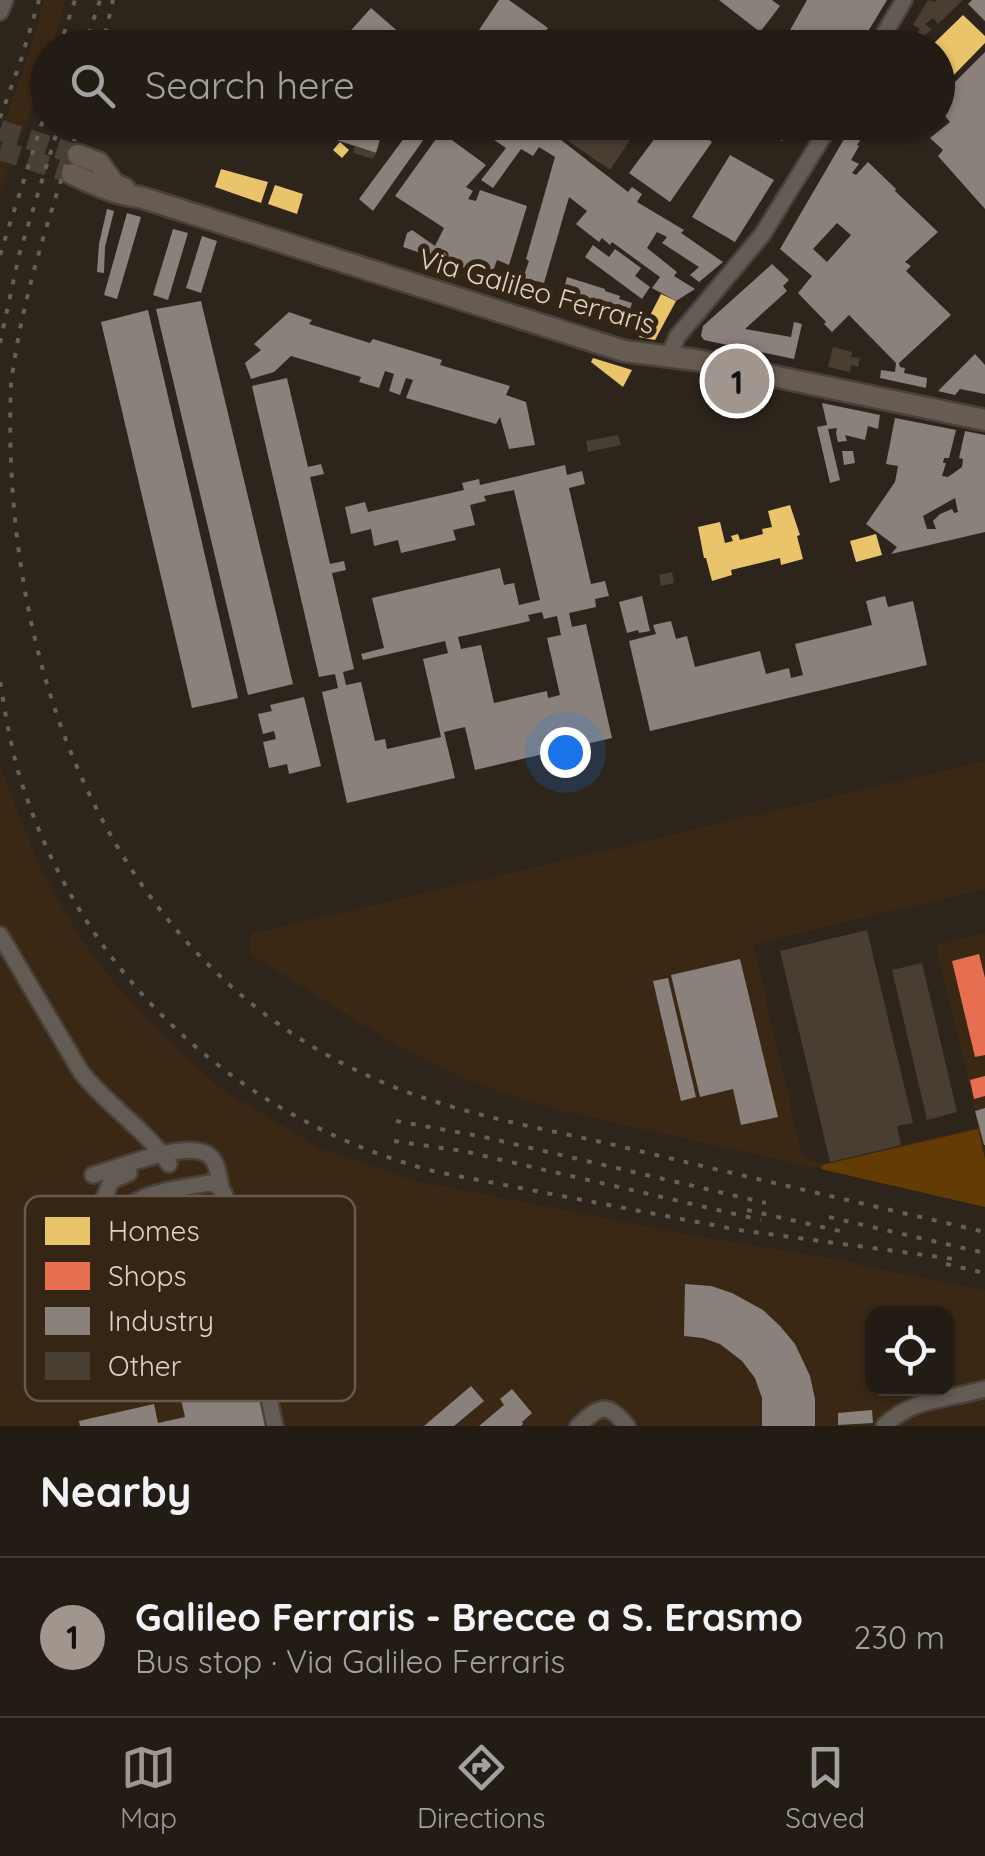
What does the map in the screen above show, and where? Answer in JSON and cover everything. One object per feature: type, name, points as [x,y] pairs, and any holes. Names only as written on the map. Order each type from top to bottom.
[{"type":"main road","name":"Via Galileo Ferraris","points":[[75,165],[103,188],[624,350],[696,360],[985,420]]},
{"type":"street","points":[[0,12],[5,0]]},
{"type":"street","points":[[886,30],[904,0]]},
{"type":"street","points":[[669,356],[676,337],[762,235],[821,140]]},
{"type":"street","points":[[0,934],[81,1072],[166,1159]]},
{"type":"street","points":[[105,1196],[111,1181],[191,1149],[211,1157],[224,1196]]},
{"type":"street","points":[[93,1175],[166,1159]]},
{"type":"street","points":[[152,1196],[208,1183],[222,1188]]},
{"type":"street","points":[[884,1426],[917,1404],[985,1389]]},
{"type":"street","points":[[270,1401],[276,1426]]},
{"type":"street","points":[[578,1426],[604,1408],[615,1412],[626,1426]]},
{"type":"shaded area","points":[[44,0],[65,0],[57,30],[36,30]]},
{"type":"shaded area","points":[[30,51],[30,111],[0,191],[0,133]]},
{"type":"shaded area","points":[[985,761],[985,889],[753,944],[802,1155],[821,1164],[979,1127],[936,944],[985,933],[985,1206],[554,1109],[499,1091],[396,1045],[250,954],[251,934]]},
{"type":"shaded area","points":[[0,766],[39,865],[78,935],[115,984],[161,1034],[222,1090],[320,1148],[416,1181],[985,1290],[985,1426],[0,1426]]},
{"type":"shaded area","points":[[978,1129],[985,1159],[985,1207],[821,1169],[822,1165]]},
{"type":"building: Homes","points":[[963,15],[985,36],[985,43],[955,74],[955,30],[948,30]]},
{"type":"building: Homes","points":[[340,142],[349,150],[342,158],[333,150]]},
{"type":"building: Homes","points":[[221,169],[268,182],[261,203],[215,187]]},
{"type":"building: Homes","points":[[275,185],[303,194],[297,214],[268,204]]},
{"type":"building: Homes","points":[[661,294],[676,301],[655,340],[639,337]]},
{"type":"building: Homes","points":[[593,358],[632,370],[623,387],[591,362]]},
{"type":"building: Homes","points":[[790,505],[803,559],[781,565],[780,558],[731,570],[732,575],[712,581],[698,527],[720,522],[725,543],[738,534],[740,540],[763,534],[762,529],[772,527],[768,511]]},
{"type":"building: Homes","points":[[876,534],[882,555],[856,562],[850,541]]},
{"type":"building: Shops","points":[[979,954],[985,978],[985,1055],[975,1057],[952,961]]},
{"type":"building: Shops","points":[[985,1076],[985,1096],[974,1099],[970,1080]]},
{"type":"building: Industry","points":[[499,0],[509,0],[548,28],[547,30],[479,30]]},
{"type":"building: Industry","points":[[719,0],[772,0],[780,6],[757,30]]},
{"type":"building: Industry","points":[[807,0],[887,0],[869,30],[790,30]]},
{"type":"building: Industry","points":[[985,0],[985,21],[968,4]]},
{"type":"building: Industry","points":[[371,8],[396,30],[351,30]]},
{"type":"building: Industry","points":[[985,52],[985,209],[938,156],[943,150],[932,140],[955,140],[955,82]]},
{"type":"building: Industry","points":[[337,140],[380,140],[376,153]]},
{"type":"building: Industry","points":[[403,140],[423,140],[373,211],[359,199]]},
{"type":"building: Industry","points":[[435,140],[452,140],[486,165],[466,187],[473,191],[468,199],[476,201],[480,190],[527,206],[509,265],[497,260],[491,277],[403,247],[407,233],[412,230],[435,246],[444,228],[395,196]]},
{"type":"building: Industry","points":[[494,140],[561,140],[628,192],[632,187],[642,194],[637,202],[684,230],[681,233],[723,262],[699,282],[690,275],[699,267],[662,243],[667,237],[657,232],[647,248],[677,272],[674,276],[695,289],[676,301],[652,288],[660,277],[612,242],[610,245],[602,238],[599,242],[576,224],[587,211],[569,197],[544,283],[523,278],[555,157],[539,147],[533,156],[521,149],[493,188],[481,180],[506,148]]},
{"type":"building: Industry","points":[[654,140],[712,142],[670,202],[629,173]]},
{"type":"building: Industry","points":[[844,140],[860,140],[851,160],[859,164],[852,173],[856,175],[868,162],[938,232],[905,262],[911,266],[906,271],[951,315],[899,363],[905,368],[904,373],[927,378],[926,388],[880,378],[881,370],[895,372],[896,363],[849,315],[832,332],[798,293],[812,276],[780,249]],"holes":[[[837,223],[851,235],[827,262],[813,249]]]},
{"type":"building: Industry","points":[[730,155],[774,180],[735,242],[692,217]]},
{"type":"building: Industry","points":[[107,209],[114,211],[105,247],[104,273],[97,272]]},
{"type":"building: Industry","points":[[127,213],[141,217],[117,299],[104,295]]},
{"type":"building: Industry","points":[[173,229],[188,233],[168,300],[153,295]]},
{"type":"building: Industry","points":[[202,236],[217,241],[201,293],[186,288]]},
{"type":"building: Industry","points":[[593,245],[609,257],[615,249],[641,268],[635,276],[650,287],[642,299],[585,257]]},
{"type":"building: Industry","points":[[772,264],[789,280],[783,286],[787,291],[745,329],[791,337],[794,322],[802,324],[794,359],[704,340],[703,326]]},
{"type":"building: Industry","points":[[567,277],[632,303],[627,319],[565,299]]},
{"type":"building: Industry","points":[[201,301],[293,684],[248,695],[156,309]]},
{"type":"building: Industry","points":[[148,310],[238,698],[192,708],[101,322]]},
{"type":"building: Industry","points":[[289,312],[312,320],[309,324],[442,360],[440,365],[510,386],[506,395],[526,402],[535,445],[509,449],[500,417],[496,424],[406,398],[413,380],[406,378],[400,395],[389,391],[394,374],[385,371],[379,388],[359,382],[361,377],[291,356],[274,372],[251,379],[245,363],[261,350],[254,344]]},
{"type":"building: Industry","points":[[975,354],[985,365],[985,394],[960,389],[955,395],[938,391]]},
{"type":"building: Industry","points":[[287,378],[308,467],[321,464],[324,474],[310,477],[330,564],[344,561],[346,570],[332,573],[354,669],[343,672],[346,685],[361,682],[375,741],[385,739],[387,749],[441,737],[423,659],[448,653],[445,641],[363,660],[361,654],[384,648],[372,598],[500,568],[504,585],[514,583],[519,605],[540,600],[514,490],[484,496],[486,501],[470,505],[475,525],[453,530],[456,540],[401,553],[398,540],[374,546],[371,529],[351,534],[345,507],[365,502],[368,512],[464,490],[462,483],[479,479],[480,485],[565,465],[567,475],[582,471],[585,484],[569,488],[591,584],[605,581],[609,596],[595,599],[596,607],[569,613],[572,627],[586,624],[612,738],[475,770],[465,727],[444,732],[455,778],[347,803],[322,692],[338,688],[335,674],[319,677],[252,386]],"holes":[[[542,612],[544,619],[557,616],[561,635],[547,638],[560,695],[548,698],[547,691],[494,703],[481,645],[461,649],[458,637],[530,621],[528,615]]]},
{"type":"building: Industry","points":[[822,403],[880,415],[878,429],[868,426],[865,440],[845,435],[847,441],[838,442],[837,428],[828,429],[840,480],[830,483],[817,427],[827,425]]},
{"type":"building: Industry","points":[[895,418],[956,430],[949,458],[944,458],[942,476],[948,477],[962,467],[963,459],[959,458],[965,431],[985,435],[985,532],[891,554],[897,547],[866,524],[895,482],[898,466],[886,464]],"holes":[[[955,498],[958,512],[952,509],[940,514],[933,521],[936,529],[927,529],[923,516]]]},
{"type":"building: Industry","points":[[842,451],[853,451],[855,463],[844,465]]},
{"type":"building: Industry","points":[[642,596],[650,631],[627,633],[619,602]]},
{"type":"building: Industry","points":[[885,596],[888,607],[913,601],[927,665],[650,731],[629,641],[656,634],[653,625],[671,621],[676,639],[687,636],[695,667],[760,651],[766,674],[789,668],[791,678],[803,675],[795,644],[872,625],[866,601]]},
{"type":"building: Industry","points":[[304,697],[321,766],[289,774],[287,764],[269,768],[263,742],[276,739],[274,731],[263,734],[258,714],[272,711],[270,705]]},
{"type":"building: Industry","points":[[740,959],[778,1117],[741,1125],[733,1089],[700,1097],[671,975]]},
{"type":"building: Industry","points":[[668,978],[696,1097],[681,1101],[653,981]]},
{"type":"building: Industry","points":[[985,1108],[985,1145],[984,1145],[975,1111]]},
{"type":"building: Industry","points":[[685,1284],[732,1293],[763,1310],[780,1326],[795,1344],[810,1376],[815,1426],[762,1426],[762,1398],[755,1378],[742,1361],[720,1344],[684,1336]]},
{"type":"building: Industry","points":[[471,1386],[484,1401],[454,1426],[424,1426]]},
{"type":"building: Industry","points":[[512,1389],[532,1413],[523,1424],[479,1426],[504,1405],[500,1399]]},
{"type":"building: Industry","points":[[181,1401],[260,1401],[266,1426],[80,1426],[79,1421],[154,1404],[158,1423],[185,1417]]},
{"type":"building: Industry","points":[[872,1410],[873,1423],[838,1425],[838,1413]]},
{"type":"building: Other","points":[[928,0],[963,0],[938,24],[933,18],[925,24],[932,30],[919,30],[913,25]]},
{"type":"building: Other","points":[[567,140],[630,140],[610,170]]},
{"type":"building: Other","points":[[355,146],[376,153],[373,159],[353,153]]},
{"type":"building: Other","points":[[833,347],[860,358],[858,367],[851,365],[850,372],[828,367]]},
{"type":"building: Other","points":[[618,435],[621,445],[588,452],[586,441]]},
{"type":"building: Other","points":[[672,572],[674,583],[661,586],[659,575]]},
{"type":"building: Other","points":[[867,930],[913,1123],[897,1126],[901,1145],[830,1162],[780,951]]},
{"type":"building: Other","points":[[922,963],[957,1112],[927,1120],[892,970]]},
{"type":"tunnel","points":[[0,130],[30,140]]},
{"type":"tunnel","points":[[31,140],[78,155]]},
{"type":"tunnel","points":[[0,150],[72,174]]},
{"type":"railway","points":[[0,118],[39,0]]},
{"type":"railway","points":[[65,30],[75,0]]},
{"type":"railway","points":[[90,30],[100,0]]},
{"type":"railway","points":[[106,30],[113,0]]},
{"type":"railway","points":[[0,255],[37,140]]},
{"type":"railway","points":[[0,343],[19,255],[54,140]]},
{"type":"railway","points":[[74,140],[22,317],[11,384],[13,490],[26,595],[51,697],[89,793],[140,882],[204,960],[282,1027],[403,1091],[491,1117],[985,1232]]},
{"type":"railway","points":[[0,682],[18,771],[45,844],[80,911],[124,972],[174,1027],[231,1075],[295,1116],[363,1148],[437,1172],[739,1230],[961,1260]]},
{"type":"railway","points":[[396,1121],[484,1137],[766,1203]]},
{"type":"railway","points":[[394,1141],[463,1151],[761,1220]]},
{"type":"railway","points":[[747,1210],[844,1232]]},
{"type":"railway","points":[[829,1217],[985,1253]]},
{"type":"railway","points":[[946,1264],[985,1273]]},
{"type":"place","name":"Galileo Ferraris - Brecce a S. Erasmo","points":[[737,381]]}]
